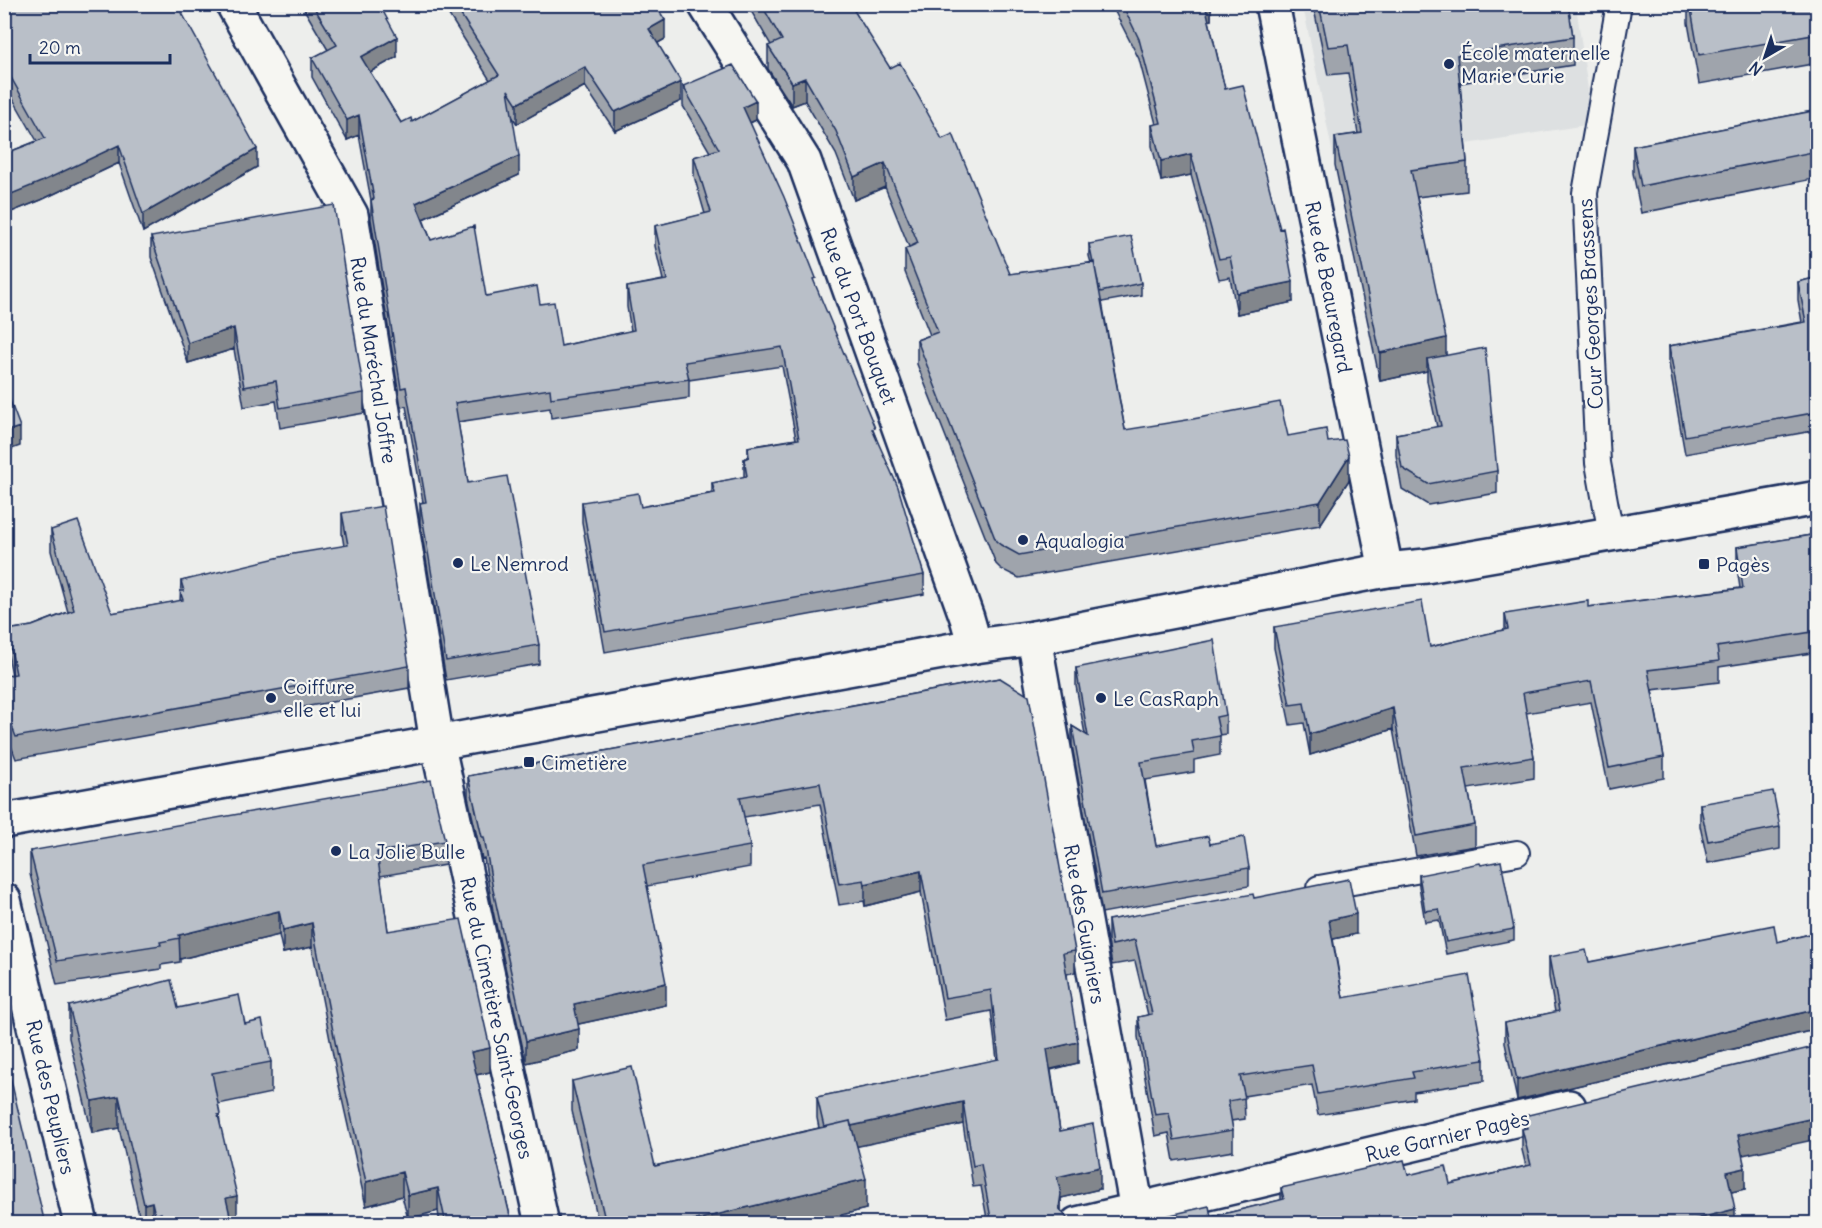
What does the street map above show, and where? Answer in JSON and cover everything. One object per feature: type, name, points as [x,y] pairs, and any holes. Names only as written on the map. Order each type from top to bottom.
[{"type":"street","name":"Rue du Maréchal Joffre","points":[[233,4],[351,215],[437,742]]},
{"type":"street","name":"Rue du Port Bouquet","points":[[705,4],[804,161],[964,609],[975,646]]},
{"type":"street","name":"Rue de Beauregard","points":[[1272,4],[1386,570]]},
{"type":"street","points":[[4,821],[975,646],[1034,638],[1386,570],[1426,566],[1818,498]]},
{"type":"street","name":"Rue des Guigniers","points":[[1034,638],[1098,928],[1137,1210]]},
{"type":"street","name":"Rue du Cimetière Saint-Georges","points":[[437,742],[542,1224]]},
{"type":"street","name":"Rue des Peupliers","points":[[4,900],[81,1224]]},
{"type":"street","name":"Rue Garnier Pagès","points":[[1077,1224],[1598,1100]]},
{"type":"lane","name":"Cour Georges Brassens","points":[[1611,534],[1598,463],[1585,193],[1619,4]]},
{"type":"lane","points":[[1296,892],[1517,853]]},
{"type":"shaded area","name":"École maternelle Marie Curie","points":[[1300,5],[1576,5],[1591,111],[1586,125],[1335,165],[1305,16]]},
{"type":"building","points":[[4,4],[177,4],[257,149],[143,214],[119,145],[4,197],[4,154],[45,138],[4,65]]},
{"type":"building","points":[[312,4],[379,4],[397,37],[361,57],[401,123],[411,118],[412,122],[499,75],[454,4],[655,4],[665,20],[649,29],[681,82],[615,112],[585,67],[517,104],[508,90],[519,156],[416,203],[431,240],[474,226],[486,296],[537,286],[540,304],[554,302],[561,346],[634,330],[627,287],[667,280],[655,226],[711,212],[694,157],[719,149],[683,86],[733,65],[756,101],[743,107],[784,197],[816,278],[813,279],[875,428],[872,429],[898,487],[924,575],[605,632],[582,502],[638,493],[641,507],[715,493],[712,483],[747,476],[744,459],[749,457],[748,447],[799,439],[782,347],[685,362],[689,379],[551,398],[550,389],[455,403],[468,483],[507,476],[539,645],[446,661],[420,503],[426,502],[406,387],[401,388],[371,200],[374,199],[359,115],[347,120],[312,58],[337,45]]},
{"type":"building","points":[[761,4],[850,4],[890,68],[900,63],[942,139],[953,134],[1010,274],[1094,262],[1125,430],[1280,402],[1288,436],[1326,429],[1328,442],[1345,440],[1349,456],[1320,502],[1019,555],[996,541],[917,340],[938,332],[905,249],[918,243],[885,163],[854,177],[836,131],[805,78],[792,83],[768,46],[782,40]]},
{"type":"building","points":[[1122,4],[1205,4],[1225,89],[1243,85],[1280,229],[1283,228],[1293,282],[1237,293],[1230,257],[1219,259],[1191,154],[1161,161],[1152,125],[1161,123],[1139,39]]},
{"type":"building","points":[[1319,4],[1568,4],[1573,37],[1457,55],[1467,162],[1411,170],[1446,338],[1380,353],[1335,137],[1362,133],[1348,45],[1328,47]]},
{"type":"building","points":[[1690,4],[1818,4],[1818,34],[1699,55]]},
{"type":"building","points":[[1818,110],[1818,151],[1641,186],[1633,146]]},
{"type":"building","points":[[334,205],[364,393],[280,408],[276,381],[244,387],[234,328],[188,343],[151,237]]},
{"type":"building","points":[[1131,236],[1141,283],[1100,292],[1089,244]]},
{"type":"building","points":[[1818,277],[1818,412],[1685,436],[1669,346],[1806,322],[1798,282]]},
{"type":"building","points":[[1485,348],[1497,471],[1428,484],[1402,468],[1396,434],[1441,426],[1427,359]]},
{"type":"building","points":[[4,385],[20,427],[4,432]]},
{"type":"building","points":[[383,506],[409,666],[16,737],[4,706],[4,676],[16,674],[7,630],[32,626],[74,610],[51,530],[78,521],[112,613],[183,600],[180,591],[184,591],[181,581],[293,554],[348,545],[342,513]]},
{"type":"building","points":[[1818,534],[1818,631],[1717,647],[1719,661],[1648,670],[1664,757],[1609,768],[1591,681],[1523,693],[1534,757],[1464,768],[1475,825],[1416,836],[1393,708],[1310,734],[1304,703],[1290,705],[1274,627],[1422,601],[1430,647],[1508,629],[1505,614],[1588,601],[1588,607],[1743,588],[1737,547]]},
{"type":"building","points":[[1214,640],[1226,715],[1216,717],[1220,736],[1192,741],[1194,753],[1141,762],[1156,846],[1208,836],[1210,844],[1244,837],[1249,868],[1102,894],[1072,726],[1088,736],[1076,668]]},
{"type":"building","points":[[1000,678],[1029,696],[1075,951],[1063,953],[1078,1042],[1047,1049],[1060,1131],[1093,1124],[1100,1167],[1057,1177],[1061,1194],[1059,1208],[1067,1218],[1068,1224],[992,1224],[981,1164],[973,1166],[963,1102],[851,1126],[850,1121],[824,1127],[817,1097],[999,1059],[991,990],[945,998],[921,871],[865,884],[864,880],[839,884],[820,783],[740,797],[750,846],[643,865],[666,983],[574,1004],[579,1029],[526,1041],[493,890],[484,837],[482,837],[468,776]]},
{"type":"building","points":[[431,780],[445,841],[377,852],[388,931],[461,919],[490,1048],[471,1052],[512,1224],[446,1224],[438,1188],[408,1195],[402,1172],[366,1182],[338,1057],[312,923],[283,930],[279,911],[179,935],[180,938],[160,942],[161,945],[57,961],[30,851]]},
{"type":"building","points":[[1773,791],[1780,827],[1708,841],[1700,804]]},
{"type":"building","points":[[1501,861],[1514,929],[1446,942],[1439,909],[1425,911],[1419,875]]},
{"type":"building","points":[[1349,879],[1356,914],[1329,920],[1343,998],[1469,975],[1484,1060],[1412,1072],[1414,1078],[1318,1094],[1312,1065],[1240,1076],[1245,1098],[1228,1101],[1233,1130],[1174,1140],[1169,1113],[1155,1115],[1138,1017],[1152,1014],[1135,940],[1112,945],[1108,920],[1253,894],[1254,898]]},
{"type":"building","points":[[1774,925],[1777,942],[1818,932],[1818,1010],[1517,1080],[1505,1023],[1559,1011],[1549,957],[1586,950],[1589,962]]},
{"type":"building","points":[[171,980],[178,1008],[239,995],[245,1024],[262,1020],[271,1062],[212,1073],[220,1114],[218,1115],[237,1196],[226,1198],[232,1224],[163,1224],[161,1213],[155,1215],[152,1202],[144,1204],[119,1096],[92,1101],[69,1006]]},
{"type":"building","points":[[1818,1046],[1818,1117],[1738,1135],[1745,1168],[1727,1172],[1735,1209],[1677,1224],[1154,1224],[1153,1219],[1209,1206],[1211,1217],[1284,1199],[1281,1188],[1404,1160],[1408,1175],[1446,1166],[1450,1184],[1531,1165],[1522,1129],[1527,1128],[1524,1116]]},
{"type":"building","points":[[5,1055],[45,1224],[4,1224]]},
{"type":"building","points":[[632,1067],[655,1166],[850,1121],[866,1179],[678,1224],[606,1224],[572,1081]]},
{"type":"place","name":"École maternelle Marie Curie","points":[[1449,64]]},
{"type":"place","name":"Aqualogia","points":[[1023,540]]},
{"type":"place","name":"Le Nemrod","points":[[458,563]]},
{"type":"place","name":"Pagès","points":[[1704,564]]},
{"type":"place","name":"Coiffure elle et lui","points":[[271,698]]},
{"type":"place","name":"Le CasRaph","points":[[1101,698]]},
{"type":"place","name":"Cimetière","points":[[529,762]]},
{"type":"place","name":"La Jolie Bulle","points":[[336,851]]}]
